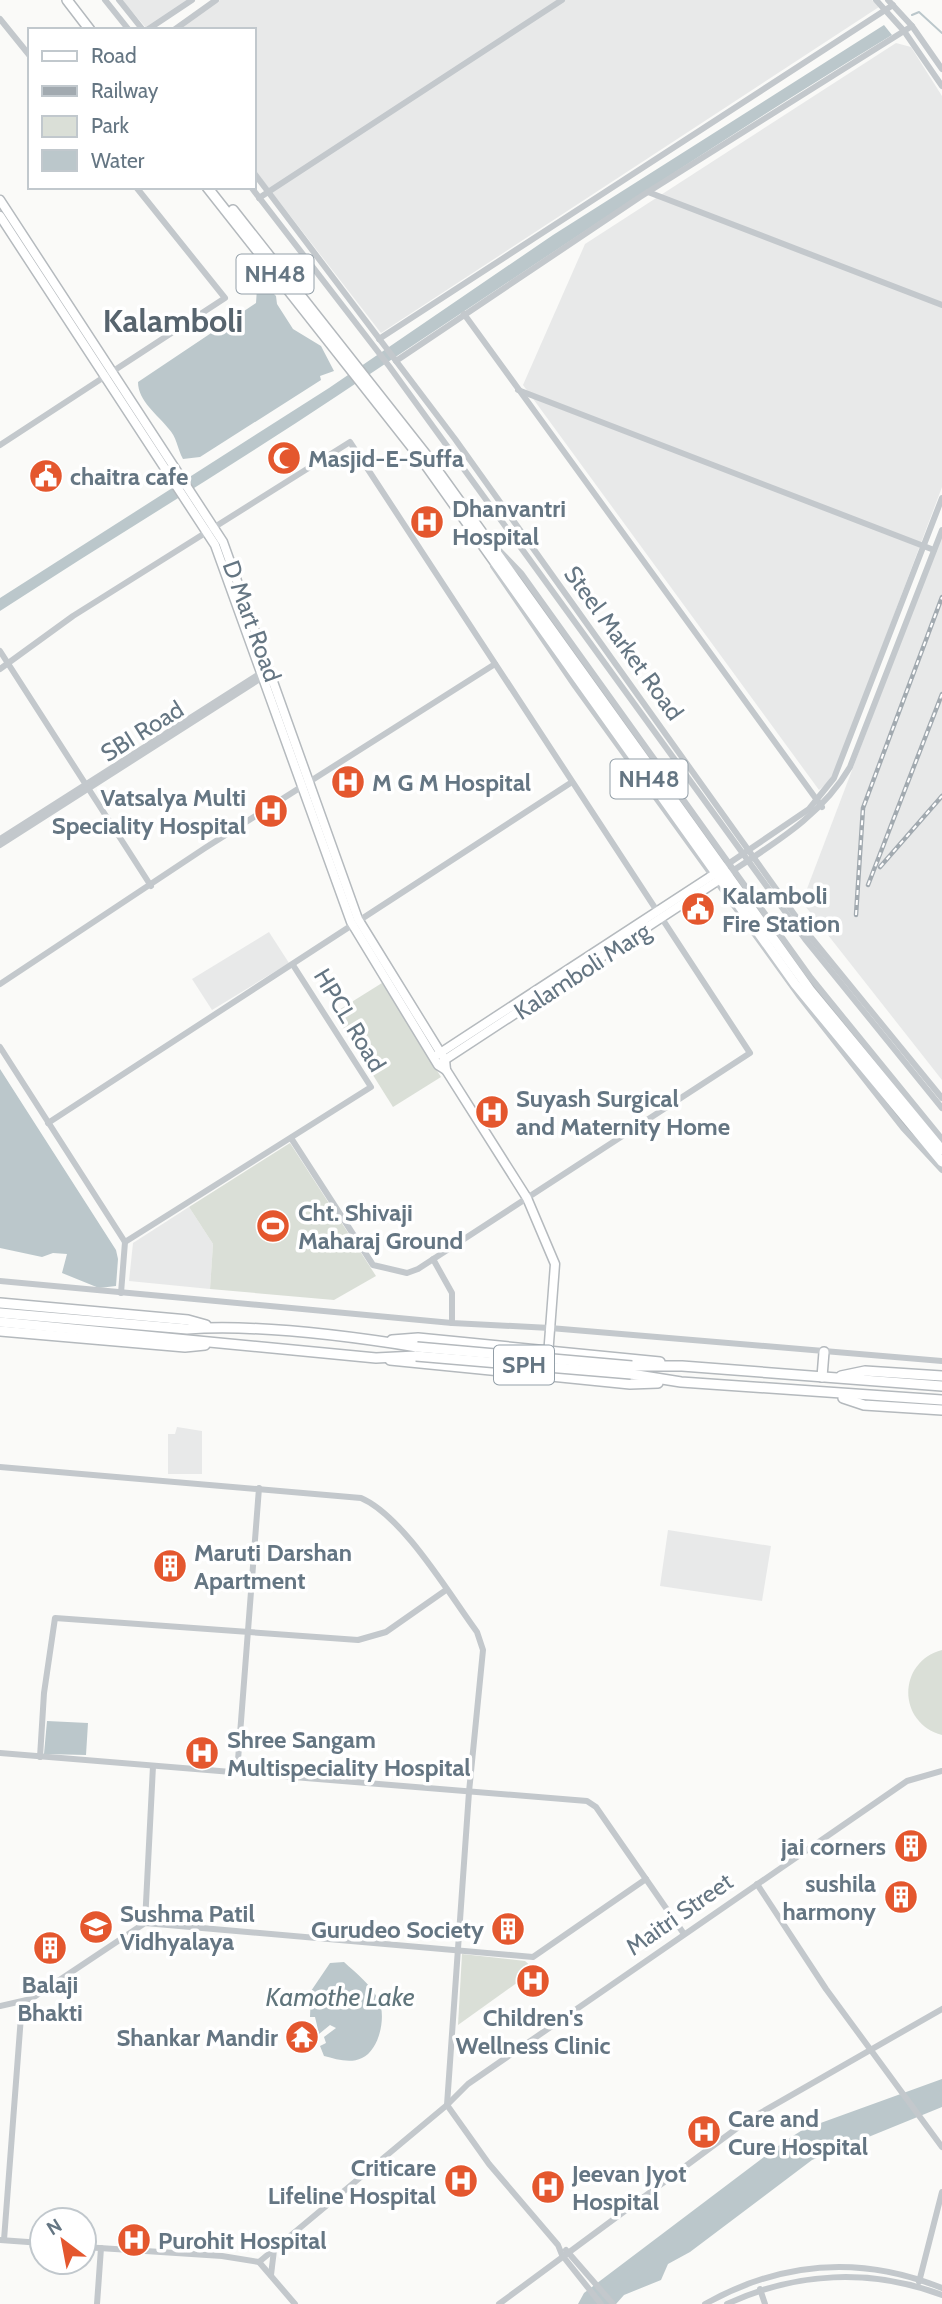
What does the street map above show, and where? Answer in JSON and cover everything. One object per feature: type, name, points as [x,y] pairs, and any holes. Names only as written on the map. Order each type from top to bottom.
[{"type":"highway","points":[[60,0],[81,28]]},
{"type":"highway","points":[[67,0],[88,28]]},
{"type":"highway","name":"NH48","points":[[209,189],[347,359]]},
{"type":"highway","name":"NH48","points":[[217,189],[489,546],[721,874],[795,984],[942,1162]]},
{"type":"highway","name":"NH48","points":[[721,874],[810,990],[942,1150]]},
{"type":"highway","points":[[0,1303],[188,1320],[215,1327]]},
{"type":"highway","name":"SPH","points":[[0,1313],[187,1333],[213,1344],[376,1357],[417,1352]]},
{"type":"highway","name":"SPH","points":[[0,1322],[187,1333],[215,1327],[378,1341],[417,1352],[632,1370],[681,1382],[831,1394],[864,1405],[942,1410]]},
{"type":"highway","points":[[0,1331],[185,1347],[213,1344]]},
{"type":"highway","points":[[378,1341],[418,1338],[633,1356],[682,1366]]},
{"type":"highway","points":[[824,1352],[827,1377],[942,1386]]},
{"type":"highway","points":[[376,1357],[415,1365],[630,1384],[681,1382]]},
{"type":"highway","name":"SPH","points":[[632,1370],[682,1366],[827,1377],[865,1371],[942,1376]]},
{"type":"highway","points":[[831,1394],[942,1400]]},
{"type":"main road","name":"D Mart Road","points":[[0,200],[212,531],[356,924],[527,1198],[555,1264],[547,1377]]},
{"type":"main road","name":"D Mart Road","points":[[0,216],[110,374]]},
{"type":"main road","name":"Kalamboli Marg","points":[[439,1059],[721,874]]},
{"type":"street","points":[[105,0],[127,28]]},
{"type":"street","points":[[119,0],[143,28]]},
{"type":"street","points":[[148,28],[192,0]]},
{"type":"street","points":[[177,28],[216,0]]},
{"type":"street","points":[[259,198],[562,0]]},
{"type":"street","points":[[876,0],[890,7],[910,24],[942,69]]},
{"type":"street","points":[[890,7],[942,86]]},
{"type":"street","points":[[372,344],[890,7]]},
{"type":"street","points":[[0,19],[28,54]]},
{"type":"street","points":[[389,366],[648,192],[910,24]]},
{"type":"street","name":"Steel Market Road","points":[[256,176],[397,360],[805,939],[942,1108]]},
{"type":"street","points":[[0,445],[225,298],[138,189]]},
{"type":"street","name":"Steel Market Road","points":[[252,189],[389,366],[749,856],[942,1098]]},
{"type":"street","points":[[648,192],[942,305]]},
{"type":"street","points":[[464,314],[820,804]]},
{"type":"street","points":[[517,390],[934,550]]},
{"type":"street","points":[[4,666],[73,616],[350,442],[750,1053],[433,1259],[407,1273],[373,1265],[291,1138],[125,1242]]},
{"type":"street","points":[[820,804],[843,761],[942,498]]},
{"type":"street","points":[[721,874],[820,804],[850,767],[942,530]]},
{"type":"street","points":[[489,546],[527,618],[721,874],[942,1139]]},
{"type":"street","points":[[527,557],[534,551]]},
{"type":"street","points":[[0,651],[4,666],[151,886]]},
{"type":"street","points":[[0,984],[495,664]]},
{"type":"street","name":"SBI Road","points":[[0,839],[266,673]]},
{"type":"street","points":[[48,1123],[572,782]]},
{"type":"street","name":"SBI Road","points":[[0,845],[86,787]]},
{"type":"street","points":[[721,874],[813,1015],[903,1128],[942,1170]]},
{"type":"street","name":"HPCL Road","points":[[291,1138],[371,1087],[293,965]]},
{"type":"street","points":[[0,1047],[125,1242],[121,1293]]},
{"type":"street","points":[[433,1259],[453,1293],[452,1323]]},
{"type":"street","points":[[0,1281],[452,1323],[550,1328],[942,1361]]},
{"type":"street","points":[[0,1467],[352,1495],[369,1501],[402,1530],[446,1590],[482,1644],[447,2105],[489,2164],[565,2253],[613,2304]]},
{"type":"street","points":[[237,1773],[259,1488]]},
{"type":"street","points":[[40,1757],[44,1692],[55,1618],[347,1640],[368,1638],[394,1627],[446,1590]]},
{"type":"street","points":[[0,1753],[590,1802],[684,1934]]},
{"type":"street","points":[[145,1923],[153,1766]]},
{"type":"street","name":"Maitri Street","points":[[259,2262],[447,2105],[468,2084],[906,1781],[942,1771]]},
{"type":"street","points":[[0,2006],[22,2003],[145,1923],[293,1937],[458,1948],[533,1957],[646,1879]]},
{"type":"street","points":[[757,1884],[826,1989],[942,2147]]},
{"type":"street","points":[[22,2003],[2,2240],[28,2242]]},
{"type":"street","points":[[499,2304],[748,2120],[942,2009]]},
{"type":"street","points":[[918,2287],[942,2192]]},
{"type":"street","points":[[98,2248],[222,2256],[259,2262],[295,2304]]},
{"type":"street","points":[[97,2304],[102,2248]]},
{"type":"street","points":[[271,2275],[274,2249]]},
{"type":"street","points":[[565,2253],[601,2304]]},
{"type":"street","points":[[705,2304],[758,2280],[798,2270],[839,2266],[880,2269],[942,2288]]},
{"type":"street","points":[[727,2304],[761,2290],[799,2280],[839,2277],[879,2279],[942,2295]]},
{"type":"street","points":[[758,2280],[765,2304]]},
{"type":"street","points":[[747,2284],[754,2304]]},
{"type":"shaded area","points":[[122,0],[195,0],[151,28],[146,28]]},
{"type":"shaded area","points":[[220,0],[872,0],[879,7],[381,333],[256,172],[256,28],[175,28]]},
{"type":"shaded area","points":[[896,43],[911,47],[942,96],[942,487],[836,769],[819,790],[523,385],[585,244]]},
{"type":"shaded area","points":[[942,533],[942,1080],[802,902]]},
{"type":"shaded area","points":[[269,932],[289,963],[212,1010],[192,979]]},
{"type":"shaded area","points":[[189,1207],[213,1244],[210,1289],[129,1281],[133,1243]]},
{"type":"shaded area","points":[[177,1427],[202,1431],[202,1474],[168,1474],[168,1434],[175,1434]]},
{"type":"shaded area","points":[[668,1530],[771,1546],[762,1601],[660,1586]]},
{"type":"green space","points":[[382,983],[441,1077],[393,1107],[334,1013]]},
{"type":"green space","name":"Cht. Shivaji Maharaj Ground","points":[[290,1143],[376,1276],[334,1300],[210,1289],[213,1244],[189,1207]]},
{"type":"green space","points":[[942,1650],[942,1735],[927,1728],[917,1718],[910,1706],[908,1692],[910,1679],[917,1667],[927,1657]]},
{"type":"green space","points":[[462,1954],[525,1961],[535,1970],[458,2025]]},
{"type":"water","points":[[884,25],[892,35],[682,168],[295,423],[0,611],[0,598],[329,388],[553,235]]},
{"type":"water","points":[[266,286],[276,296],[277,304],[293,329],[321,346],[334,371],[320,376],[321,380],[200,457],[183,459],[171,431],[141,395],[138,382],[256,303],[257,288]]},
{"type":"water","points":[[0,1069],[116,1250],[116,1286],[99,1288],[62,1273],[67,1254],[53,1253],[42,1257],[0,1248]]},
{"type":"water","points":[[47,1721],[88,1723],[86,1755],[44,1754]]},
{"type":"water","name":"Kamothe Lake","points":[[344,1962],[371,1988],[382,2013],[380,2031],[373,2048],[362,2058],[353,2061],[324,2056],[320,2046],[326,2043],[324,2037],[336,2028],[330,2025],[319,2034],[315,2017],[310,2017],[311,1991],[330,1963]]},
{"type":"water","points":[[942,2079],[942,2107],[812,2160],[690,2252],[668,2264],[661,2280],[624,2295],[616,2304],[578,2304],[584,2293],[804,2129]]},
{"type":"waterway","points":[[912,15],[919,12],[942,33]]},
{"type":"railway","points":[[856,915],[863,808],[942,597]]},
{"type":"railway","points":[[868,885],[942,694]]},
{"type":"railway","points":[[880,867],[942,796]]},
{"type":"place","name":"Masjid-E-Suffa","points":[[284,458]]},
{"type":"place","name":"chaitra cafe","points":[[46,476]]},
{"type":"place","name":"Dhanvantri Hospital","points":[[427,522]]},
{"type":"place","name":"M G M Hospital","points":[[348,782]]},
{"type":"place","name":"Vatsalya Multi Speciality Hospital","points":[[271,811]]},
{"type":"place","name":"Kalamboli Fire Station","points":[[698,909]]},
{"type":"place","name":"Suyash Surgical and Maternity Home","points":[[492,1112]]},
{"type":"place","name":"Cht. Shivaji Maharaj Ground","points":[[273,1226]]},
{"type":"place","name":"Maruti Darshan Apartment","points":[[170,1566]]},
{"type":"place","name":"Shree Sangam Multispeciality Hospital","points":[[202,1753]]},
{"type":"place","name":"jai corners","points":[[911,1846]]},
{"type":"place","name":"sushila harmony","points":[[901,1897]]},
{"type":"place","name":"Sushma Patil Vidhyalaya","points":[[96,1927]]},
{"type":"place","name":"Gurudeo Society","points":[[508,1929]]},
{"type":"place","name":"Balaji Bhakti","points":[[50,1948]]},
{"type":"place","name":"Children's Wellness Clinic","points":[[533,1981]]},
{"type":"place","name":"Shankar Mandir","points":[[302,2037]]},
{"type":"place","name":"Care and Cure Hospital","points":[[704,2132]]},
{"type":"place","name":"Criticare Lifeline Hospital","points":[[461,2181]]},
{"type":"place","name":"Jeevan Jyot Hospital","points":[[548,2187]]},
{"type":"place","name":"Purohit Hospital","points":[[134,2240]]},
{"type":"district","name":"Kalamboli","points":[[173,320]]}]
